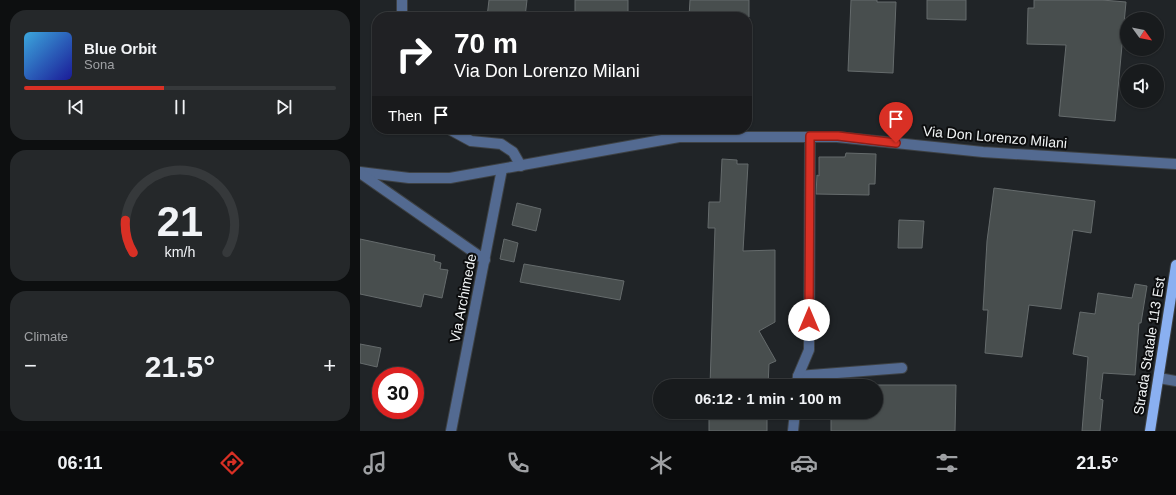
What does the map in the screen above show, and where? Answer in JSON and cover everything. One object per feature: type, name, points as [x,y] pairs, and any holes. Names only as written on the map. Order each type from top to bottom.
[{"type":"main road","name":"Strada Statale 113 Est","points":[[1150,431],[1176,265]]},
{"type":"street","points":[[402,0],[402,12]]},
{"type":"street","points":[[458,134],[471,141],[501,144],[513,152],[521,166]]},
{"type":"street","points":[[799,379],[809,350],[810,136]]},
{"type":"street","name":"Via Don Lorenzo Milani","points":[[360,172],[409,178],[450,178],[502,170],[679,137],[838,136],[983,152],[1176,164]]},
{"type":"street","name":"Via Archimede","points":[[451,431],[502,170]]},
{"type":"street","points":[[360,172],[485,260]]},
{"type":"street","points":[[814,379],[902,368]]},
{"type":"street","points":[[1159,378],[1176,381]]},
{"type":"street","points":[[793,431],[794,419]]},
{"type":"building","points":[[489,0],[527,0],[526,12],[488,12]]},
{"type":"building","points":[[575,0],[628,0],[628,12],[575,12]]},
{"type":"building","points":[[690,0],[749,0],[749,12],[689,12]]},
{"type":"building","points":[[851,0],[896,2],[893,73],[848,71]]},
{"type":"building","points":[[927,0],[966,0],[966,20],[927,19]]},
{"type":"building","points":[[1034,0],[1102,0],[1126,2],[1125,12],[1120,12],[1121,56],[1115,121],[1059,116],[1066,45],[1027,44],[1028,8],[1034,8]]},
{"type":"building","points":[[846,153],[876,154],[875,184],[869,184],[869,195],[816,194],[817,175],[819,176],[819,157],[845,157]]},
{"type":"building","points":[[722,159],[737,160],[737,164],[748,164],[743,251],[775,250],[775,322],[759,331],[776,361],[769,364],[768,379],[710,379],[715,228],[708,228],[709,202],[720,202]]},
{"type":"building","points":[[994,188],[1095,201],[1091,233],[1073,230],[1061,309],[1029,305],[1022,357],[985,353],[988,310],[983,310],[987,241]]},
{"type":"building","points":[[517,203],[541,209],[536,231],[512,225]]},
{"type":"building","points":[[899,220],[924,221],[922,248],[898,248]]},
{"type":"building","points":[[360,239],[435,255],[434,261],[441,263],[440,269],[448,270],[442,298],[424,294],[421,307],[360,294]]},
{"type":"building","points":[[504,239],[518,243],[514,262],[500,259]]},
{"type":"building","points":[[524,264],[624,281],[620,300],[520,282]]},
{"type":"building","points":[[1135,284],[1147,286],[1141,323],[1139,323],[1135,375],[1103,373],[1100,399],[1103,400],[1100,431],[1082,431],[1088,357],[1073,354],[1080,312],[1095,314],[1098,293],[1132,298]]},
{"type":"building","points":[[360,344],[381,348],[377,367],[360,363]]},
{"type":"building","points":[[883,385],[956,385],[955,431],[831,431],[831,419],[883,419]]},
{"type":"building","points":[[709,419],[767,419],[767,431],[709,431]]},
{"type":"route","points":[[809,320],[810,136],[838,136],[896,143]]}]
